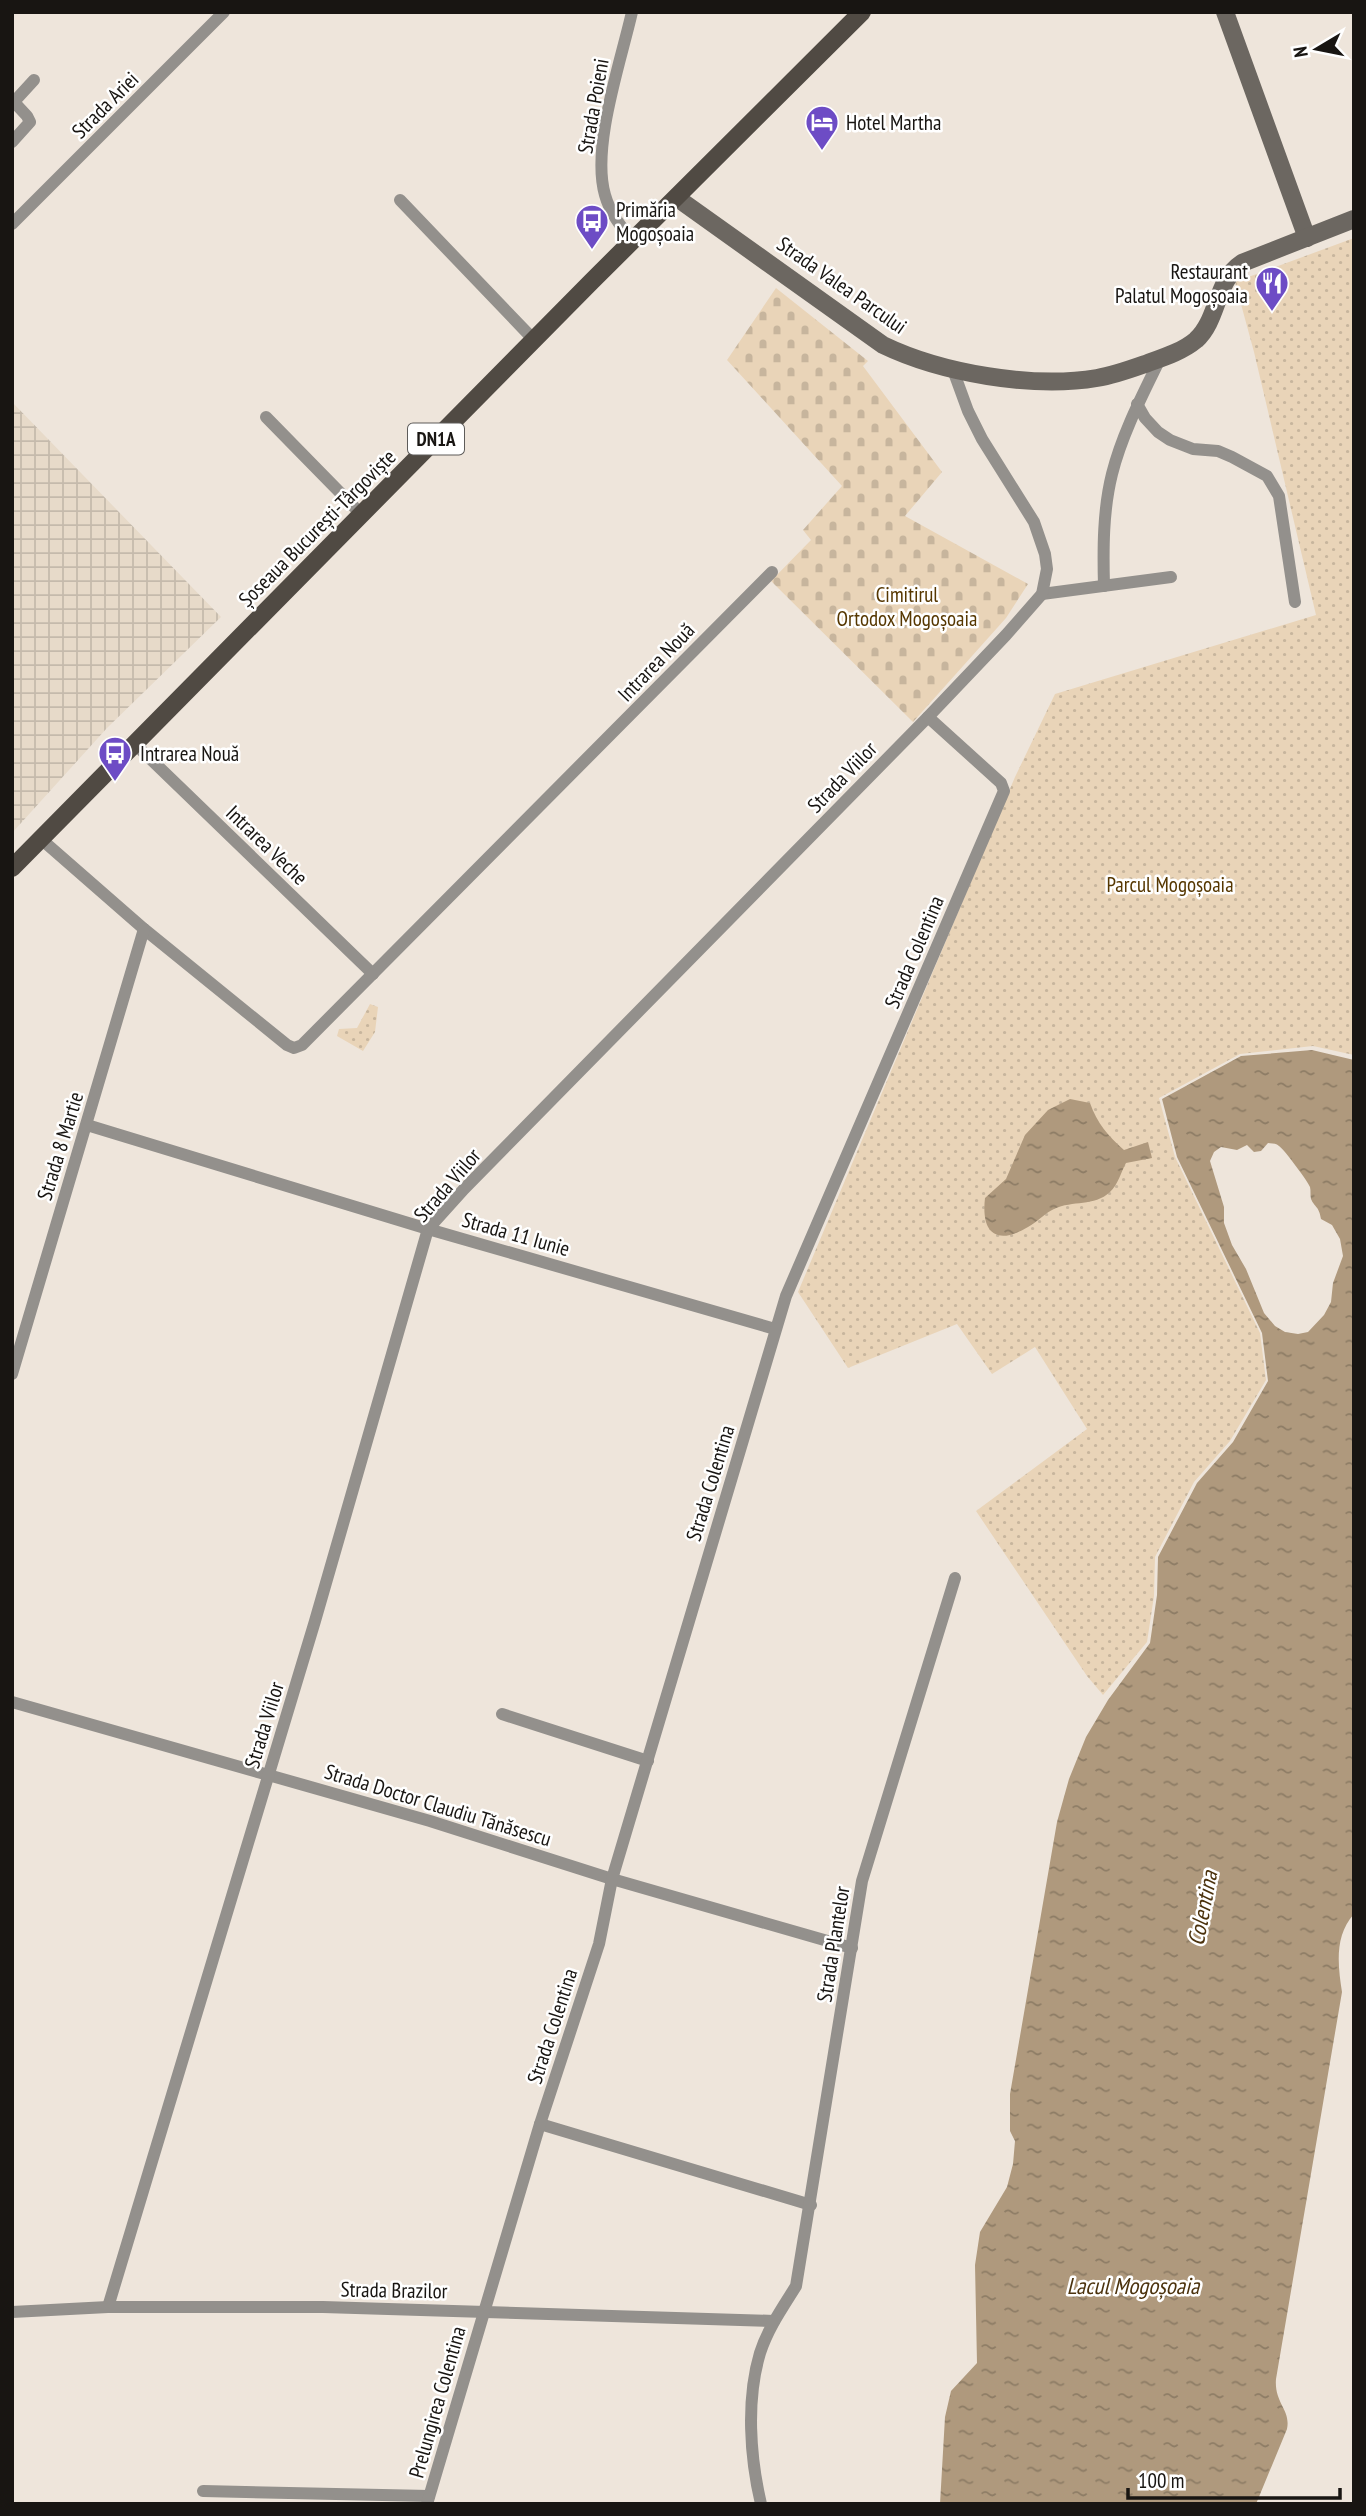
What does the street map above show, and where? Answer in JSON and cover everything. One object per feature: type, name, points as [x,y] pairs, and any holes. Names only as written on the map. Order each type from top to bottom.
[{"type":"main road","name":"Șoseaua București-Târgoviște","points":[[12,868],[862,12]]},
{"type":"street","name":"Strada Ariei","points":[[12,224],[224,12]]},
{"type":"street","name":"Strada Poieni","points":[[632,12],[602,148],[602,174],[604,193],[610,209],[633,241]]},
{"type":"street","points":[[1225,12],[1307,238]]},
{"type":"street","points":[[12,142],[30,122],[13,103],[34,80]]},
{"type":"street","name":"Strada Valea Parcului","points":[[677,198],[883,345],[953,370],[1014,378],[1081,380],[1117,374],[1184,348],[1202,334],[1226,278],[1233,269],[1242,263],[1354,219]]},
{"type":"street","points":[[400,200],[534,340]]},
{"type":"street","points":[[1104,586],[1107,498],[1113,471],[1138,404],[1160,359]]},
{"type":"street","points":[[953,370],[982,439],[1034,522],[1047,569],[1042,594],[1171,577]]},
{"type":"street","points":[[1138,404],[1145,418],[1170,440],[1193,449],[1217,451],[1267,476],[1279,496],[1295,602]]},
{"type":"street","points":[[266,416],[362,515]]},
{"type":"street","name":"Intrarea Nouă","points":[[41,839],[144,929],[286,1045],[294,1048],[302,1045],[772,572]]},
{"type":"street","name":"Strada Viilor","points":[[108,2307],[371,1432],[428,1229],[464,1189],[928,717],[1042,594]]},
{"type":"street","name":"Strada Colentina","points":[[483,2311],[599,1944],[612,1879],[786,1296],[1004,791],[1002,783],[928,717]]},
{"type":"street","name":"Intrarea Veche","points":[[135,744],[373,974]]},
{"type":"street","name":"Strada 8 Martie","points":[[12,1374],[144,929]]},
{"type":"street","name":"Strada 11 Iunie","points":[[86,1125],[428,1229],[775,1329]]},
{"type":"street","name":"Strada Plantelor","points":[[761,2504],[753,2470],[750,2435],[760,2355],[774,2321],[796,2286],[862,1881],[955,1578]]},
{"type":"street","name":"Strada Doctor Claudiu Tănăsescu","points":[[12,1702],[430,1821],[612,1879],[852,1948]]},
{"type":"street","points":[[502,1714],[648,1760]]},
{"type":"street","points":[[540,2124],[811,2205]]},
{"type":"street","name":"Strada Brazilor","points":[[12,2312],[108,2307],[483,2311],[774,2321]]},
{"type":"street","name":"Prelungirea Colentina","points":[[428,2500],[483,2311]]},
{"type":"street","points":[[203,2491],[428,2500]]},
{"type":"shaded area","points":[[12,402],[221,617],[107,728],[12,833]]},
{"type":"green space","name":"Parcul Mogoșoaia","points":[[1354,238],[1354,1055],[1313,1046],[1240,1054],[1159,1098],[1175,1157],[1260,1333],[1266,1380],[1230,1441],[1194,1482],[1155,1557],[1154,1596],[1147,1642],[1103,1695],[1087,1676],[976,1511],[1087,1429],[1035,1347],[992,1374],[957,1324],[848,1368],[798,1292],[1015,777],[1055,694],[1316,615],[1235,282]]},
{"type":"green space","name":"Cimitirul Ortodox Mogoșoaia","points":[[776,288],[868,361],[863,366],[942,472],[905,516],[1028,584],[1006,618],[913,722],[771,581],[811,540],[803,530],[842,486],[727,360]]},
{"type":"green space","points":[[370,1004],[378,1007],[375,1032],[363,1051],[337,1036],[339,1029],[357,1028]]},
{"type":"water","name":"Lacul Mogoșoaia","points":[[1312,1050],[1354,1060],[1354,1914],[1340,1941],[1342,1992],[1276,2379],[1277,2394],[1287,2417],[1287,2429],[1256,2504],[940,2504],[945,2417],[951,2391],[977,2363],[975,2265],[980,2232],[1007,2187],[1013,2164],[1015,2141],[1010,2131],[1010,2094],[1057,1822],[1069,1779],[1086,1737],[1108,1700],[1150,1643],[1157,1595],[1158,1557],[1197,1483],[1233,1442],[1268,1381],[1262,1333],[1177,1157],[1162,1099],[1241,1056]],"holes":[[[1268,1143],[1282,1148],[1305,1179],[1321,1219],[1332,1225],[1340,1239],[1343,1256],[1333,1283],[1331,1302],[1324,1315],[1308,1332],[1298,1334],[1285,1332],[1275,1326],[1264,1313],[1224,1223],[1224,1207],[1210,1161],[1214,1152],[1221,1147],[1237,1150],[1247,1145],[1254,1152],[1261,1151]]]},
{"type":"water","points":[[1070,1099],[1090,1103],[1104,1129],[1124,1150],[1148,1142],[1152,1158],[1126,1163],[1115,1186],[1104,1197],[1054,1209],[1017,1233],[993,1233],[986,1220],[985,1198],[1006,1179],[1025,1135],[1048,1110]]},
{"type":"place","name":"Hotel Martha","points":[[822,152]]},
{"type":"place","name":"Primăria Mogoșoaia","points":[[592,251]]},
{"type":"place","name":"Restaurant Palatul Mogoșoaia","points":[[1272,313]]},
{"type":"place","name":"Intrarea Nouă","points":[[115,783]]},
{"type":"water label","name":"Colentina","points":[[1202,1908]]}]
